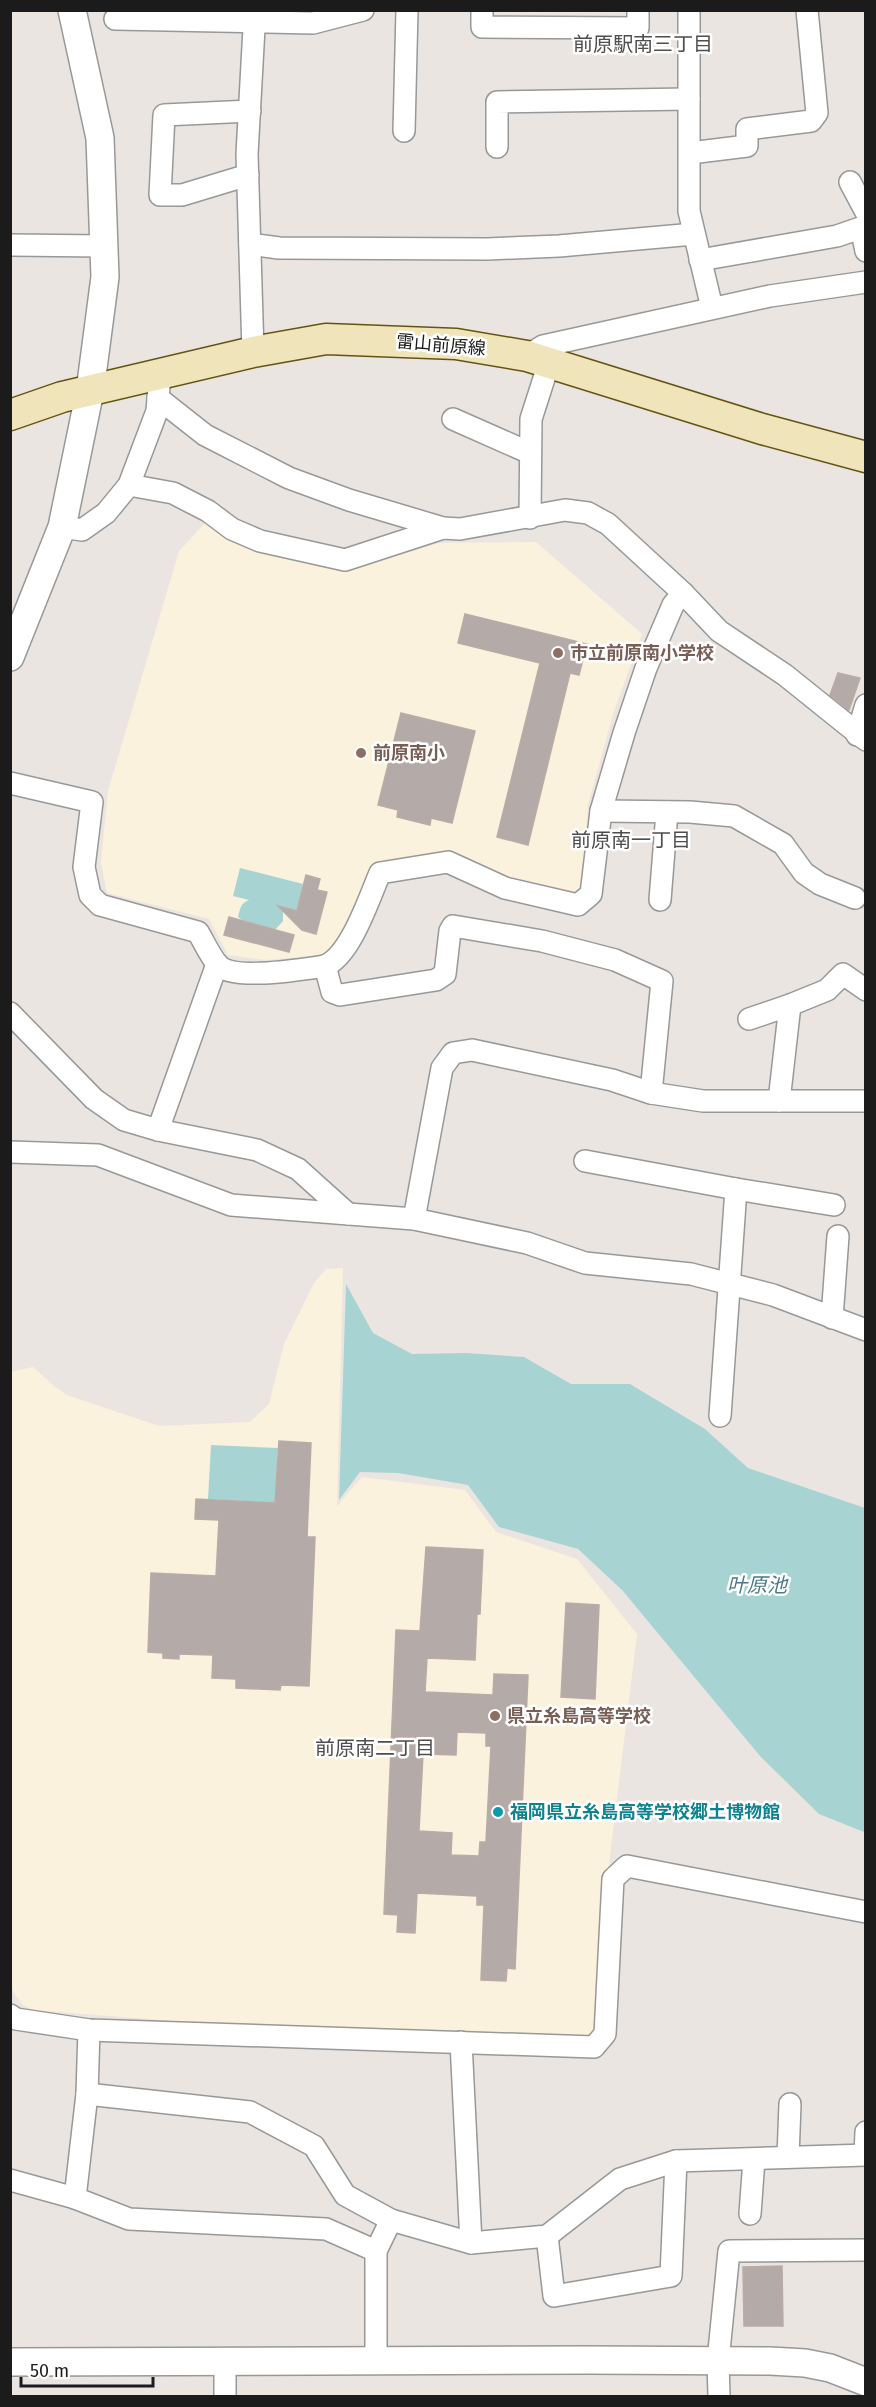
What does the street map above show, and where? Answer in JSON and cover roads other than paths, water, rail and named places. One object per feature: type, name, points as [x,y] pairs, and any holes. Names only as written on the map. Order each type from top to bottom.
[{"type":"main road","name":"雷山前原線","points":[[10,415],[62,397],[90,391],[159,386],[253,351],[326,339],[456,344],[538,359],[762,429],[866,457]]},
{"type":"street","points":[[10,657],[62,526],[90,391],[105,278],[100,138],[72,10]]},
{"type":"street","points":[[115,20],[255,17],[313,22],[363,10]]},
{"type":"street","points":[[404,131],[407,10]]},
{"type":"street","points":[[482,10],[482,27],[638,28],[638,10]]},
{"type":"street","points":[[689,10],[689,211],[712,308]]},
{"type":"street","points":[[690,153],[747,147],[747,129],[811,122],[817,113],[807,10]]},
{"type":"street","points":[[253,351],[248,175],[255,17]]},
{"type":"street","points":[[497,147],[497,102],[689,99]]},
{"type":"street","points":[[248,175],[182,195],[160,195],[164,115],[250,111]]},
{"type":"street","points":[[850,182],[864,222],[866,251]]},
{"type":"street","points":[[700,260],[837,236],[864,222]]},
{"type":"street","points":[[250,244],[279,248],[488,249],[559,246],[694,234]]},
{"type":"street","points":[[10,245],[104,246]]},
{"type":"street","points":[[530,518],[531,419],[538,359],[543,346],[770,296],[866,282]]},
{"type":"street","points":[[62,526],[82,530],[106,513],[129,485],[157,411],[159,386]]},
{"type":"street","points":[[159,386],[205,435],[290,478],[349,500],[443,528],[460,529],[565,510],[588,513],[608,524],[683,593],[719,631],[785,675],[861,738]]},
{"type":"street","points":[[453,419],[530,453]]},
{"type":"street","points":[[129,485],[173,493],[208,511],[232,529],[260,541],[345,560],[443,528]]},
{"type":"street","points":[[10,783],[92,802],[84,867],[90,895],[100,905],[198,932],[217,964],[223,969],[266,974],[326,966],[334,962],[360,921],[380,873],[448,862],[505,888],[578,905],[591,894],[601,811],[624,733],[646,668],[673,605],[683,593]]},
{"type":"street","points":[[861,738],[866,705]]},
{"type":"street","points":[[601,811],[734,816],[783,843],[804,873],[820,884],[855,898]]},
{"type":"street","points":[[660,900],[667,812]]},
{"type":"street","points":[[326,966],[332,992],[340,995],[436,980],[445,974],[450,931],[453,926],[542,941],[615,960],[662,981],[651,1093]]},
{"type":"street","points":[[158,1130],[217,964]]},
{"type":"street","points":[[749,1019],[826,990],[843,974],[866,990]]},
{"type":"street","points":[[779,1101],[790,1005]]},
{"type":"street","points":[[10,1013],[94,1099],[124,1120],[158,1130],[257,1150],[298,1169],[348,1214]]},
{"type":"street","points":[[414,1219],[442,1068],[453,1053],[472,1050],[612,1080],[651,1093],[703,1101],[866,1101]]},
{"type":"street","points":[[10,1152],[98,1155],[231,1205],[414,1219],[527,1243],[585,1263],[692,1274],[773,1295],[866,1330]]},
{"type":"street","points":[[585,1161],[834,1205]]},
{"type":"street","points":[[720,1416],[736,1189]]},
{"type":"street","points":[[832,1318],[838,1236]]},
{"type":"street","points":[[10,2015],[16,2019],[89,2030],[594,2047],[605,2034],[613,1879],[627,1866],[866,1912]]},
{"type":"street","points":[[75,2198],[87,2094],[89,2030]]},
{"type":"street","points":[[461,2042],[471,2243]]},
{"type":"street","points":[[87,2094],[250,2112],[314,2146],[345,2195],[391,2220],[471,2243],[547,2236],[620,2179],[676,2161],[865,2155],[866,2132]]},
{"type":"street","points":[[788,2157],[790,2104]]},
{"type":"street","points":[[750,2214],[754,2159]]},
{"type":"street","points":[[547,2236],[554,2296],[671,2276],[676,2161]]},
{"type":"street","points":[[10,2180],[75,2198],[129,2219],[326,2229],[376,2252]]},
{"type":"street","points":[[376,2361],[376,2252],[391,2220]]},
{"type":"street","points":[[719,2397],[718,2361],[729,2251],[866,2250]]},
{"type":"street","points":[[10,2362],[718,2361],[806,2363],[830,2368],[866,2382]]},
{"type":"street","points":[[225,2362],[225,2397]]},
{"type":"water","points":[[240,868],[303,884],[297,911],[279,907],[283,911],[283,921],[275,930],[238,917],[241,906],[249,900],[233,896]]},
{"type":"water","name":"叶原池","points":[[346,1284],[373,1333],[412,1354],[466,1353],[524,1357],[571,1384],[630,1384],[705,1429],[748,1468],[865,1508],[864,1832],[819,1814],[760,1756],[622,1590],[578,1549],[499,1527],[468,1485],[398,1473],[360,1472],[339,1500]]},
{"type":"water","points":[[211,1445],[278,1448],[275,1503],[208,1499]]},
{"type":"place","name":"市立前原南小学校","points":[[558,653]]},
{"type":"place","name":"前原南小","points":[[361,753]]},
{"type":"place","name":"県立糸島高等学校","points":[[495,1716]]},
{"type":"place","name":"福岡県立糸島高等学校郷土博物館","points":[[498,1812]]},
{"type":"district","name":"前原駅南三丁目","points":[[643,44]]},
{"type":"district","name":"前原南一丁目","points":[[631,840]]},
{"type":"district","name":"前原南二丁目","points":[[375,1748]]}]
